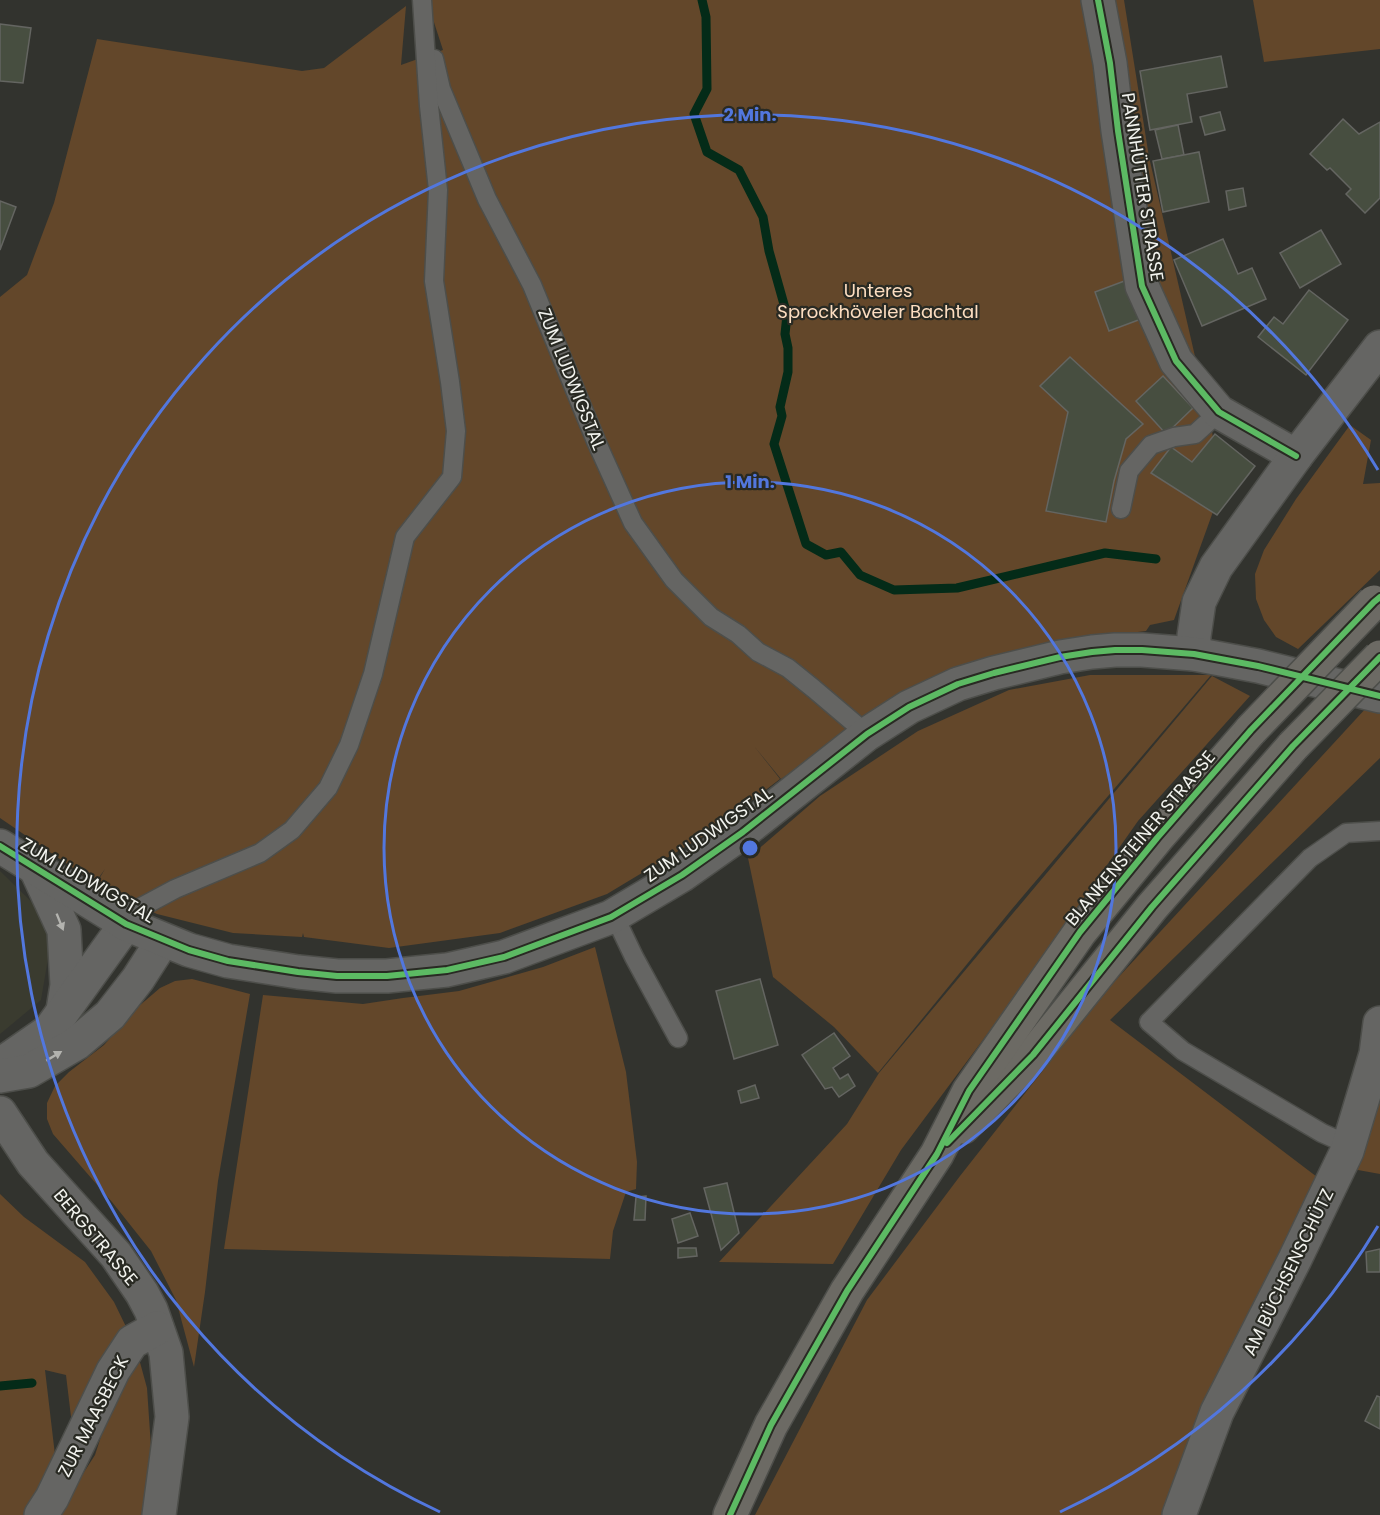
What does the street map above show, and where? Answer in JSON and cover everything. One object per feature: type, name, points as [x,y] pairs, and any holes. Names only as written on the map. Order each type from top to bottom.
[{"type":"main road","name":"BLANKENSTEINER STRASSE","points":[[730,1515],[771,1425],[847,1291],[937,1154],[969,1091],[1080,932],[1157,838],[1251,730],[1378,598]]},
{"type":"main road","name":"BLANKENSTEINER STRASSE","points":[[937,1154],[1033,1055],[1152,907],[1293,746],[1380,657]]},
{"type":"street","name":"PANNHÜTTER STRASSE","points":[[1098,0],[1110,63],[1142,286],[1176,361],[1218,411],[1296,456]]},
{"type":"street","points":[[1194,654],[1199,602],[1216,567],[1296,456],[1380,347]]},
{"type":"street","name":"ZUM LUDWIGSTAL","points":[[0,846],[126,924],[189,950],[228,961],[337,976],[387,976],[447,970],[504,957],[614,915],[682,875],[743,832],[894,715],[958,684],[994,672],[1092,652],[1142,650],[1194,654],[1258,666],[1380,696]]},
{"type":"street","points":[[36,868],[64,930],[67,985],[62,1012]]},
{"type":"street","points":[[0,1065],[49,1031],[126,924]]},
{"type":"street","points":[[0,1076],[29,1071],[94,1029],[110,1015],[138,979],[163,940]]},
{"type":"street","name":"AM BÜCHSENSCHÜTZ","points":[[1179,1515],[1217,1412],[1295,1259],[1349,1145],[1376,1054],[1380,1023]]},
{"type":"street","name":"BERGSTRASSE","points":[[0,1113],[33,1163],[116,1256],[151,1310],[166,1353],[172,1417],[159,1515]]},
{"type":"street","name":"ZUR MAASBECK","points":[[40,1515],[52,1498],[113,1371],[132,1342],[157,1328]]},
{"type":"lane","points":[[126,924],[134,911],[175,889],[260,853],[292,830],[328,788],[349,745],[373,674],[405,537],[452,477],[456,430],[434,281],[438,190],[422,4]]},
{"type":"lane","name":"ZUM LUDWIGSTAL","points":[[422,4],[441,89],[487,199],[532,285],[596,441],[633,523],[674,580],[711,617],[738,634],[758,652],[788,669],[867,734]]},
{"type":"lane","points":[[1121,508],[1129,471],[1151,445],[1174,437],[1195,434],[1218,411]]},
{"type":"lane","points":[[1349,1145],[1322,1133],[1183,1051],[1149,1022],[1310,858],[1346,832],[1380,831]]},
{"type":"lane","points":[[614,915],[678,1038]]},
{"type":"shaded area","points":[[0,871],[48,918],[49,953],[41,1000],[0,1034]]},
{"type":"green space","name":"Unteres Sprockhöveler Bachtal","points":[[430,0],[1124,0],[1149,157],[1212,430],[1219,495],[1174,620],[1150,625],[1146,631],[1080,639],[905,694],[781,779],[754,746],[780,779],[710,832],[607,894],[500,933],[389,948],[304,937],[303,933],[302,937],[233,933],[157,914],[96,884],[105,869],[95,883],[0,818],[0,297],[27,275],[54,203],[97,39],[302,71],[324,68],[406,6],[401,65],[443,50],[428,4]]},
{"type":"green space","points":[[1253,0],[1380,0],[1380,49],[1264,62]]},
{"type":"green space","points":[[1350,425],[1371,440],[1363,484],[1380,483],[1380,570],[1298,649],[1276,637],[1264,620],[1256,599],[1255,574],[1264,550],[1296,499]]},
{"type":"green space","points":[[1090,675],[1211,675],[1012,909],[878,1073],[834,1027],[773,977],[748,858],[820,796],[918,731],[1009,690]]},
{"type":"green space","points":[[1212,676],[1250,696],[1138,821],[997,1021],[901,1150],[833,1264],[719,1262],[847,1124],[879,1073]]},
{"type":"green space","points":[[1367,707],[1380,709],[1380,758],[1110,1020],[1325,1183],[1166,1515],[755,1515],[867,1300],[960,1176],[1103,994]]},
{"type":"green space","points":[[595,947],[626,1072],[637,1162],[636,1189],[626,1192],[613,1231],[610,1259],[224,1249],[263,995],[363,1004],[459,991],[543,967]]},
{"type":"green space","points":[[192,979],[250,994],[218,1181],[194,1367],[176,1300],[151,1251],[53,1134],[47,1119],[47,1103],[55,1086],[69,1072],[104,1045],[139,1006],[160,988],[175,981]]},
{"type":"green space","points":[[1380,1076],[1380,1174],[1347,1168]]},
{"type":"green space","points":[[0,1194],[24,1217],[85,1262],[114,1302],[130,1335],[72,1425],[66,1375],[45,1370],[55,1455],[29,1515],[0,1515]]},
{"type":"green space","points":[[138,1355],[147,1388],[151,1447],[142,1515],[49,1515],[79,1480],[95,1455],[105,1424]]},
{"type":"building","points":[[0,24],[31,28],[23,83],[0,81]]},
{"type":"building","points":[[1221,56],[1227,87],[1187,94],[1192,122],[1150,130],[1140,71]]},
{"type":"building","points":[[1220,112],[1225,130],[1205,135],[1200,117]]},
{"type":"building","points":[[1343,119],[1359,134],[1380,122],[1380,198],[1365,213],[1346,194],[1351,189],[1330,168],[1327,170],[1310,154]]},
{"type":"building","points":[[1178,125],[1184,155],[1162,159],[1155,130]]},
{"type":"building","points":[[1199,152],[1209,202],[1163,212],[1153,161]]},
{"type":"building","points":[[1243,188],[1246,206],[1229,210],[1226,191]]},
{"type":"building","points":[[0,201],[16,207],[0,250]]},
{"type":"building","points":[[1321,230],[1341,264],[1300,288],[1280,253]]},
{"type":"building","points":[[1223,239],[1238,274],[1252,268],[1266,299],[1202,326],[1174,260]]},
{"type":"building","points":[[1127,280],[1141,319],[1109,331],[1095,292]]},
{"type":"building","points":[[1309,290],[1348,320],[1306,375],[1258,337],[1274,317],[1283,324]]},
{"type":"building","points":[[1070,357],[1143,424],[1126,439],[1114,481],[1106,522],[1046,511],[1068,412],[1040,386]]},
{"type":"building","points":[[1163,376],[1193,408],[1166,434],[1136,401]]},
{"type":"building","points":[[1215,434],[1255,466],[1217,515],[1151,473],[1171,447],[1192,462]]},
{"type":"building","points":[[760,979],[778,1045],[734,1059],[716,991]]},
{"type":"building","points":[[834,1033],[850,1056],[833,1068],[840,1079],[848,1074],[855,1086],[839,1097],[832,1087],[825,1089],[802,1055]]},
{"type":"building","points":[[755,1085],[759,1098],[741,1103],[738,1091]]},
{"type":"building","points":[[727,1183],[739,1233],[721,1250],[704,1188]]},
{"type":"building","points":[[646,1196],[645,1220],[634,1220],[636,1197]]},
{"type":"building","points":[[690,1213],[698,1236],[678,1243],[672,1219]]},
{"type":"building","points":[[678,1248],[696,1248],[697,1256],[678,1258]]},
{"type":"building","points":[[1380,1249],[1380,1272],[1367,1272],[1366,1252]]},
{"type":"building","points":[[1377,1396],[1380,1397],[1380,1429],[1365,1421]]},
{"type":"waterway","points":[[702,0],[706,17],[707,89],[694,114],[707,152],[739,170],[763,217],[769,251],[787,315],[785,334],[788,348],[788,372],[780,407],[782,416],[774,444],[806,544],[826,555],[841,552],[860,575],[894,590],[957,588],[1105,553],[1156,559]]},
{"type":"waterway","points":[[0,1386],[32,1383]]},
{"type":"cycle path","points":[[1098,0],[1110,63],[1142,286],[1176,361],[1219,412],[1296,456]]},
{"type":"cycle path","points":[[730,1515],[771,1425],[847,1291],[937,1154],[969,1091],[1080,932],[1157,838],[1251,730],[1380,597]]},
{"type":"cycle path","points":[[0,846],[126,924],[189,950],[228,961],[337,976],[387,976],[447,970],[504,957],[611,917],[682,875],[743,832],[867,734],[909,707],[958,684],[994,673],[1060,657],[1092,652],[1142,650],[1194,654],[1258,666],[1380,696]]},
{"type":"cycle path","points":[[947,1143],[1033,1055],[1152,907],[1293,746],[1380,657]]}]
